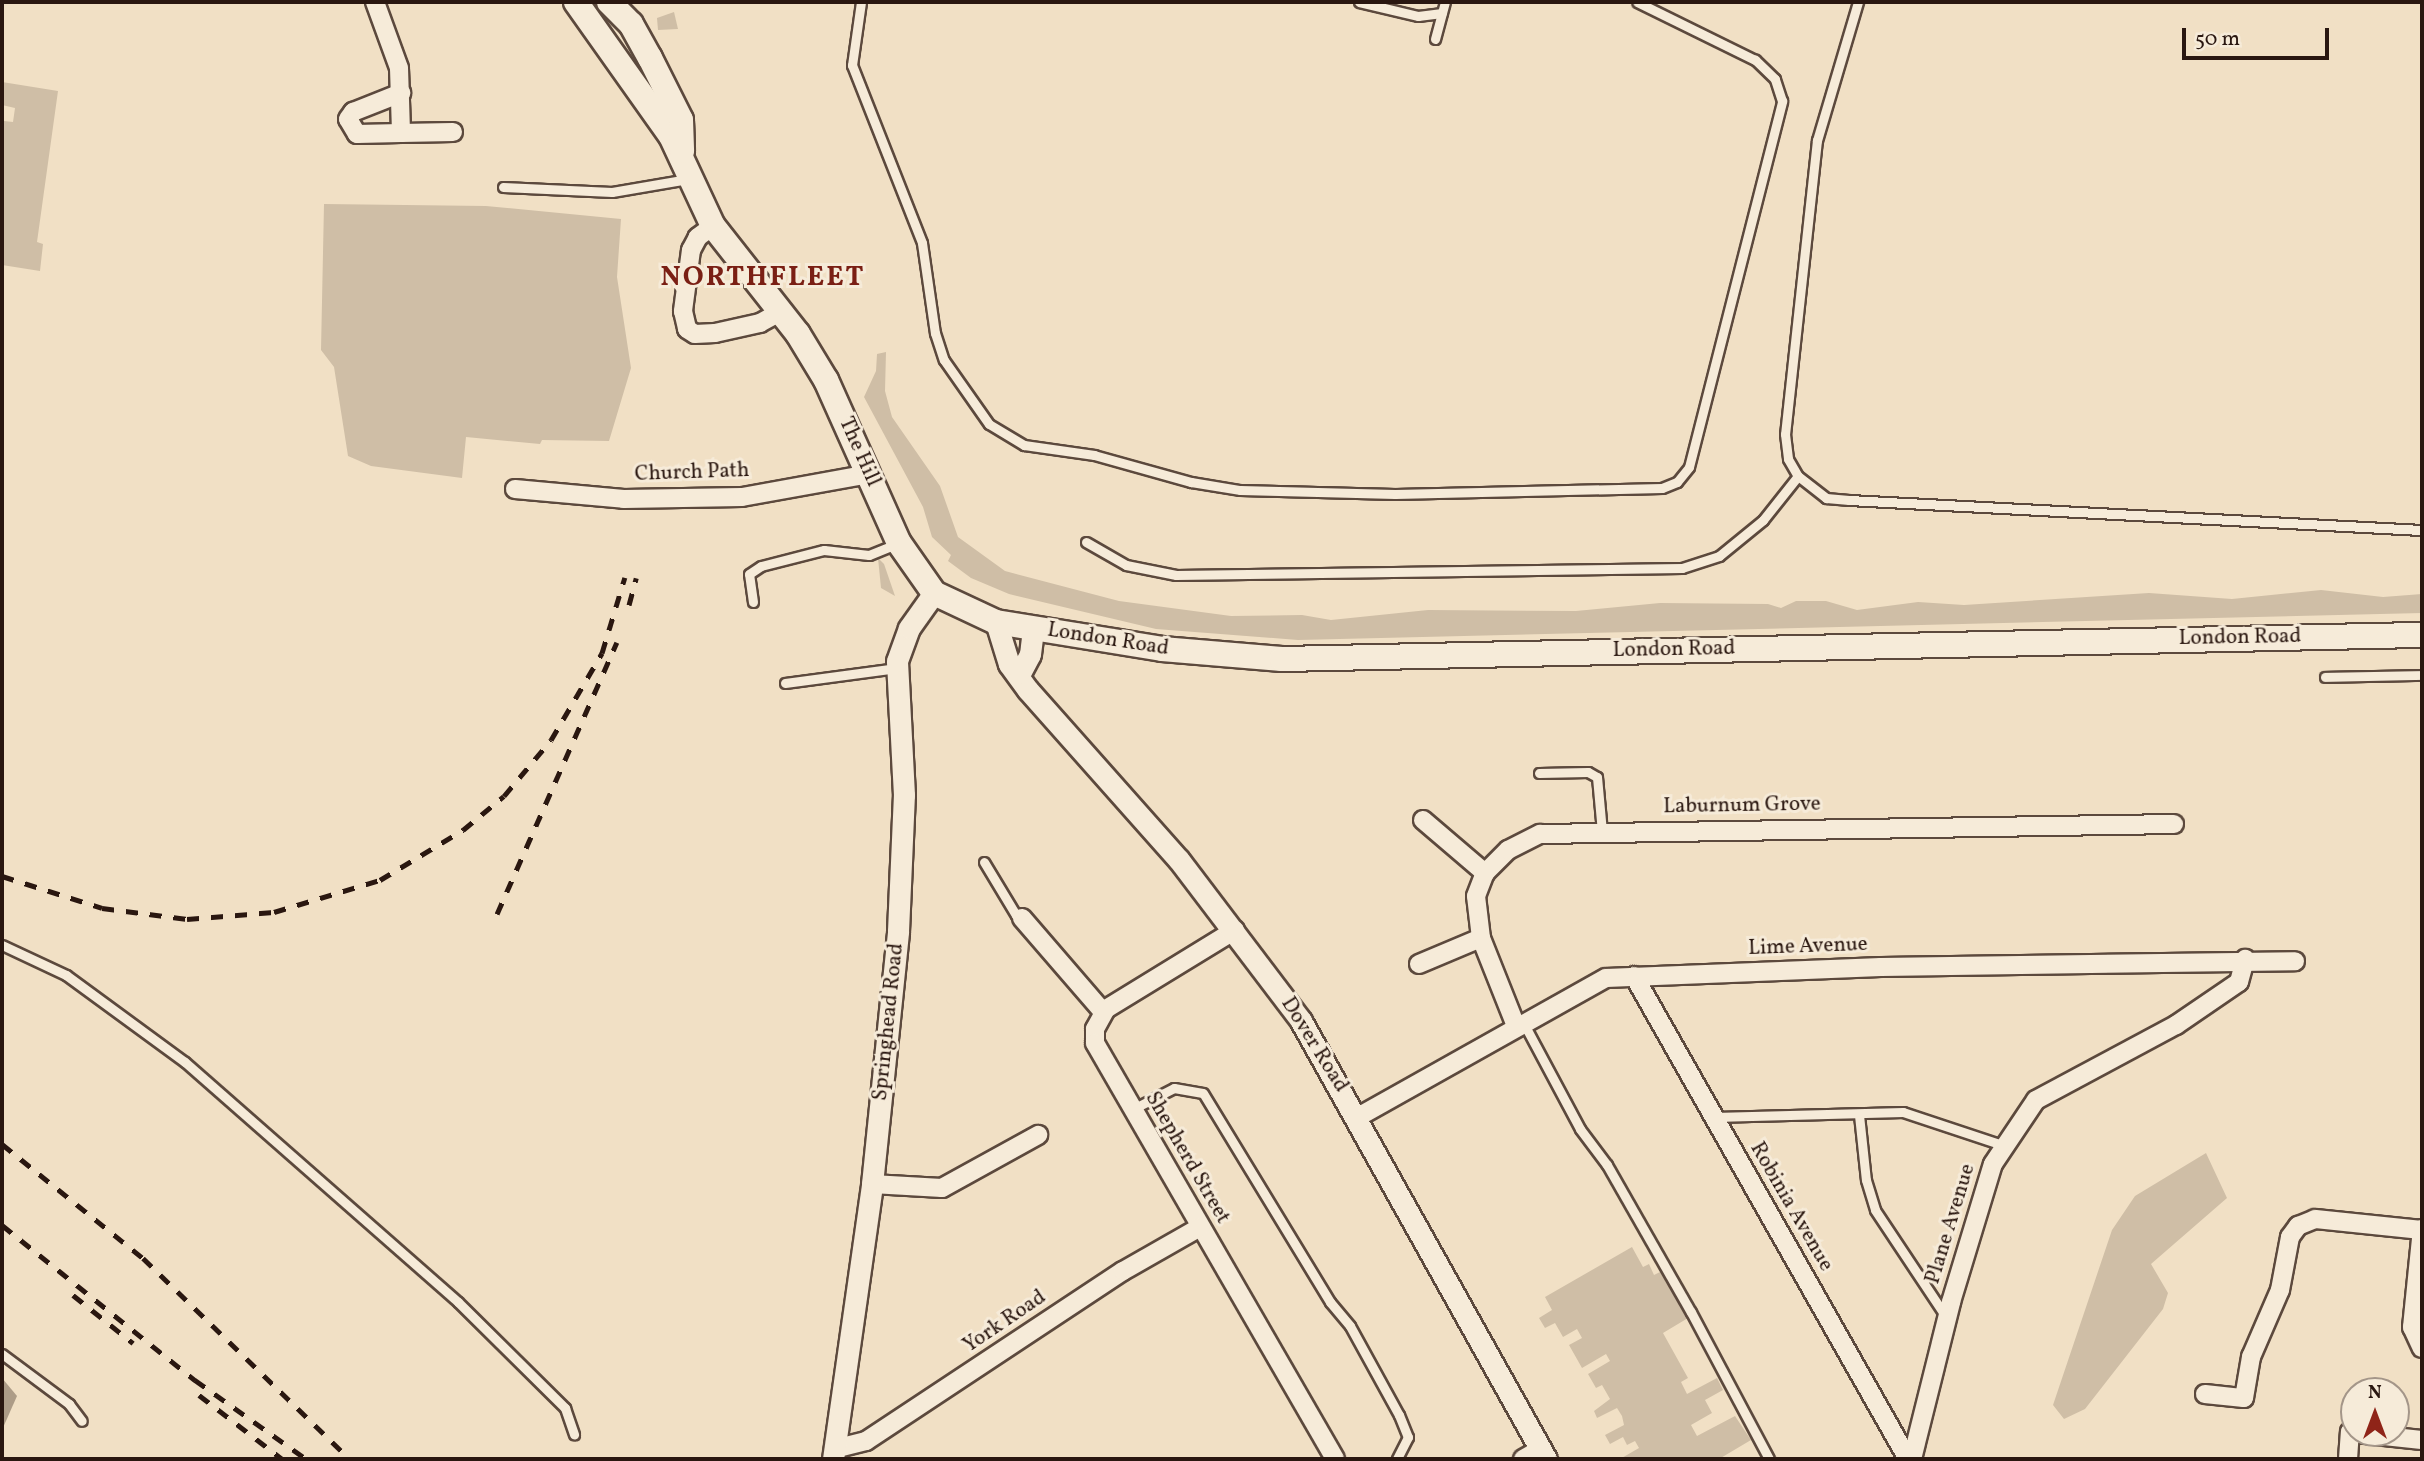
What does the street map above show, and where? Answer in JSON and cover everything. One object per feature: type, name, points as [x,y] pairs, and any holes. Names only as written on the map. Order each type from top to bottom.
[{"type":"main road","name":"The Hill","points":[[576,2],[608,41],[671,136],[713,226],[780,312],[826,380],[899,542],[934,593]]},
{"type":"main road","points":[[609,2],[631,24],[681,120],[687,170]]},
{"type":"main road","name":"London Road","points":[[934,593],[996,622],[1212,655],[1282,659],[2422,635]]},
{"type":"street","points":[[375,2],[399,68],[401,133]]},
{"type":"street","points":[[401,93],[353,112],[348,119],[357,134],[453,132]]},
{"type":"street","points":[[713,226],[698,237],[691,250],[683,304],[687,329],[695,334],[715,334],[760,323],[780,312]]},
{"type":"street","name":"Church Path","points":[[515,489],[624,499],[742,497],[870,474]]},
{"type":"street","name":"Springhead Road","points":[[834,1454],[872,1184],[903,850],[897,668],[906,634],[934,593]]},
{"type":"street","name":"Dover Road","points":[[996,622],[1009,664],[1020,673],[1035,698],[1138,812],[1235,930],[1301,1021],[1358,1117],[1536,1456]]},
{"type":"street","points":[[1020,673],[1030,653],[1032,628]]},
{"type":"street","points":[[1423,820],[1485,873],[1476,896],[1481,938],[1519,1024]]},
{"type":"street","name":"Laburnum Grove","points":[[1485,873],[1508,850],[1540,834],[2174,824]]},
{"type":"street","points":[[1022,918],[1103,1012],[1235,930]]},
{"type":"street","points":[[1419,964],[1481,938]]},
{"type":"street","name":"Lime Avenue","points":[[1358,1117],[1519,1024],[1606,978],[2245,959],[2295,961]]},
{"type":"street","name":"Plane Avenue","points":[[1910,1459],[1947,1319],[1993,1164],[2035,1100],[2186,1018],[2239,982],[2245,959]]},
{"type":"street","name":"Robinia Avenue","points":[[1634,976],[1910,1459]]},
{"type":"street","name":"Shepherd Street","points":[[1103,1012],[1094,1032],[1097,1049],[1335,1459]]},
{"type":"street","points":[[872,1184],[942,1188],[1038,1135]]},
{"type":"street","points":[[2205,1394],[2246,1405],[2251,1357],[2282,1283],[2295,1228],[2315,1219],[2422,1230],[2412,1326],[2422,1348]]},
{"type":"street","name":"York Road","points":[[834,1454],[866,1441],[1113,1278],[1200,1227]]},
{"type":"lane","points":[[861,2],[852,65],[922,243],[935,332],[944,360],[989,424],[1024,445],[1094,455],[1191,482],[1240,490],[1395,494],[1662,488],[1676,482],[1689,467],[1782,101],[1775,79],[1755,60],[1637,2]]},
{"type":"lane","points":[[1359,2],[1418,16],[1442,13]]},
{"type":"lane","points":[[1435,40],[1445,2]]},
{"type":"lane","points":[[1858,2],[1817,140],[1785,434],[1788,458],[1798,476],[1826,498],[1849,500],[2422,530]]},
{"type":"lane","points":[[503,187],[612,192],[687,170]]},
{"type":"lane","points":[[1086,542],[1126,565],[1176,575],[1682,568],[1719,556],[1763,520],[1798,476]]},
{"type":"lane","points":[[753,602],[749,574],[761,566],[824,550],[869,555],[899,542]]},
{"type":"lane","points":[[785,684],[897,668]]},
{"type":"lane","points":[[2325,677],[2422,674]]},
{"type":"lane","points":[[1539,773],[1588,772],[1597,777],[1602,832]]},
{"type":"lane","points":[[984,862],[1016,915],[1022,918]]},
{"type":"lane","points":[[2,945],[66,975],[185,1062],[458,1303],[565,1408],[573,1434]]},
{"type":"lane","points":[[1519,1024],[1580,1129],[1607,1165],[1691,1312],[1769,1459]]},
{"type":"lane","points":[[1133,1109],[1178,1087],[1196,1088],[1207,1098],[1330,1303],[1350,1326],[1399,1415],[1408,1437],[1397,1459]]},
{"type":"lane","points":[[1714,1117],[1914,1114],[2005,1146]]},
{"type":"lane","points":[[1859,1115],[1866,1180],[1875,1210],[1947,1319]]},
{"type":"lane","points":[[2,1354],[69,1404],[82,1421]]},
{"type":"shaded area","points":[[674,12],[678,29],[658,30],[657,18]]},
{"type":"shaded area","points":[[2,82],[58,91],[37,242],[43,244],[40,271],[2,265],[2,141],[4,121],[13,122],[15,108],[2,105]]},
{"type":"shaded area","points":[[324,204],[486,206],[621,219],[617,277],[631,368],[609,441],[542,440],[540,444],[466,437],[462,478],[371,466],[348,456],[334,367],[321,350]]},
{"type":"shaded area","points":[[886,352],[885,391],[892,417],[940,486],[958,537],[1005,571],[1119,601],[1231,616],[1302,615],[1331,620],[1428,610],[1576,611],[1660,603],[1768,604],[1781,608],[1796,601],[1826,601],[1857,610],[1918,602],[1964,605],[2149,593],[2232,599],[2321,590],[2383,597],[2422,594],[2422,613],[1298,640],[1156,629],[1009,594],[971,578],[948,561],[951,555],[932,537],[923,507],[864,397],[876,371],[877,354]]},
{"type":"shaded area","points":[[878,558],[884,564],[895,596],[881,588]]},
{"type":"shaded area","points":[[2206,1153],[2227,1198],[2151,1264],[2168,1293],[2163,1309],[2085,1409],[2064,1419],[2053,1405],[2112,1230],[2135,1196]]},
{"type":"shaded area","points":[[1632,1247],[1643,1267],[1649,1264],[1654,1275],[1662,1271],[1688,1318],[1663,1333],[1688,1378],[1681,1382],[1687,1394],[1717,1378],[1723,1390],[1705,1400],[1712,1413],[1691,1425],[1697,1436],[1735,1416],[1751,1440],[1719,1459],[1620,1459],[1639,1448],[1635,1441],[1627,1445],[1623,1437],[1610,1444],[1605,1435],[1624,1425],[1622,1416],[1617,1408],[1597,1418],[1594,1411],[1610,1399],[1602,1385],[1596,1388],[1588,1374],[1610,1361],[1606,1354],[1582,1368],[1569,1345],[1582,1338],[1577,1329],[1563,1337],[1555,1323],[1545,1328],[1539,1318],[1552,1310],[1545,1297]]},
{"type":"shaded area","points":[[2,1378],[17,1396],[2,1430]]},
{"type":"railway","points":[[2,876],[102,908],[187,919],[274,912],[380,880],[463,830],[504,796],[551,740],[602,653],[625,577]]},
{"type":"railway","points":[[629,605],[636,578]]},
{"type":"railway","points":[[497,914],[617,642]]},
{"type":"railway","points":[[2,1144],[143,1258],[350,1459]]},
{"type":"railway","points":[[2,1225],[195,1380],[306,1459]]},
{"type":"railway","points":[[73,1295],[133,1343]]},
{"type":"railway","points":[[199,1395],[282,1459]]},
{"type":"district","name":"NORTHFLEET","points":[[763,278]]}]
